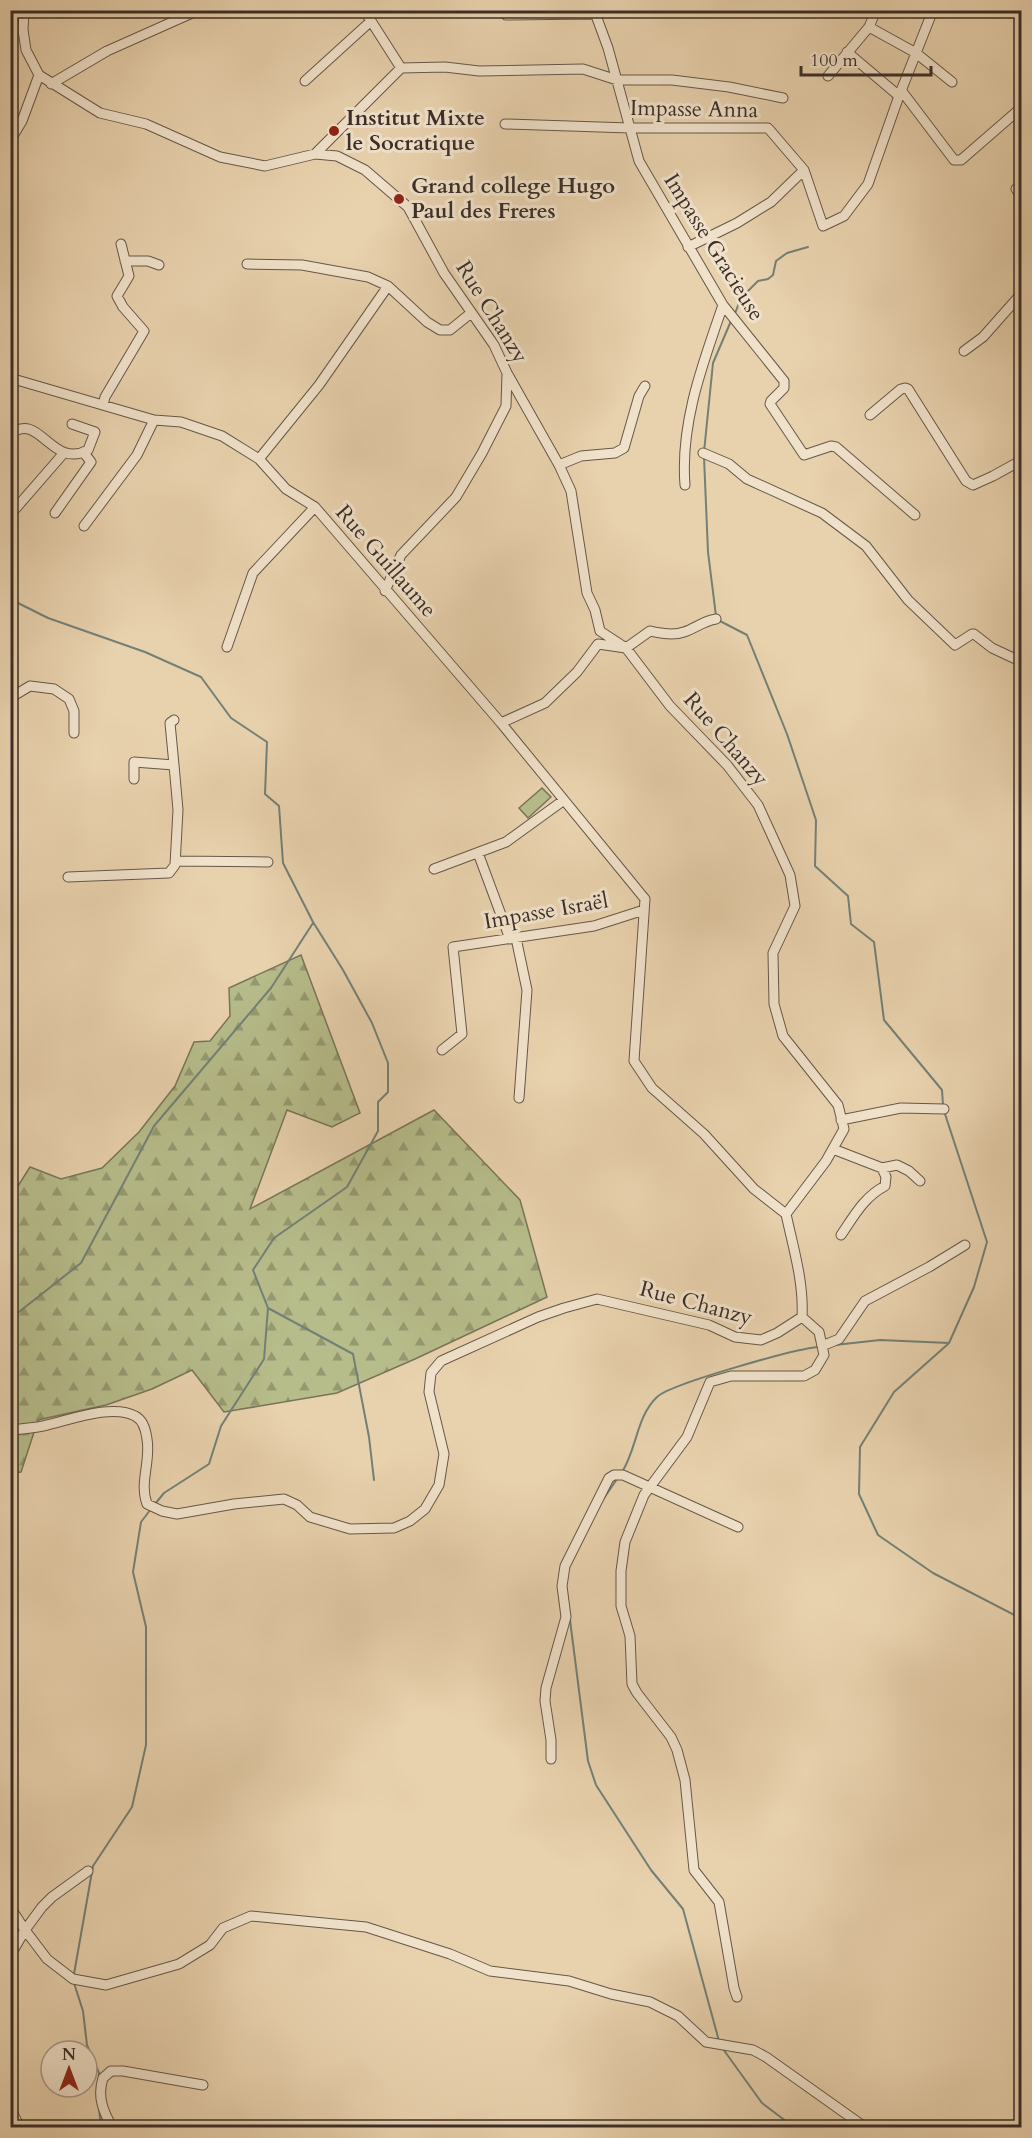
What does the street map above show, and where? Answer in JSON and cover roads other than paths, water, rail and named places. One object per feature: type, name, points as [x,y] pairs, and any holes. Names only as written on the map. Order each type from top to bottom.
[{"type":"street","points":[[10,141],[22,121],[39,75],[26,50],[23,30],[24,10]]},
{"type":"street","points":[[51,84],[107,51],[199,10]]},
{"type":"street","points":[[364,10],[401,68]]},
{"type":"street","points":[[828,76],[869,27],[876,10]]},
{"type":"street","points":[[900,93],[933,10]]},
{"type":"street","points":[[506,15],[595,12]]},
{"type":"street","name":"Impasse Gracieuse","points":[[595,12],[608,48],[639,162],[723,305],[784,381],[784,388],[770,404],[804,455],[831,446],[836,447],[915,515]]},
{"type":"street","points":[[304,81],[371,21]]},
{"type":"street","points":[[869,27],[916,54],[952,82]]},
{"type":"street","points":[[847,52],[900,93],[954,160],[961,160],[1022,107]]},
{"type":"street","points":[[315,153],[401,68],[445,67],[479,71],[583,69],[617,80],[672,80],[729,87],[783,98]]},
{"type":"street","name":"Rue Chanzy","points":[[39,75],[100,113],[146,124],[220,157],[266,166],[315,153],[337,156],[365,170],[408,207],[444,273],[494,345],[571,491],[587,592],[595,610],[600,631],[626,648],[670,706],[727,765],[758,805],[786,865],[795,906],[773,954],[774,1004],[783,1036],[838,1105],[841,1119]]},
{"type":"street","name":"Impasse Anna","points":[[505,124],[630,128],[768,128],[804,170],[823,226],[844,216],[868,184],[900,93]]},
{"type":"street","points":[[688,247],[737,223],[771,202],[804,170]]},
{"type":"street","points":[[103,405],[105,397],[144,331],[123,307],[117,296],[129,276],[121,244]]},
{"type":"street","points":[[125,261],[148,261],[159,265]]},
{"type":"street","points":[[247,264],[302,265],[368,277],[388,285],[427,322],[440,330],[450,330],[471,313]]},
{"type":"street","points":[[259,459],[318,385],[388,285]]},
{"type":"street","points":[[964,351],[982,337],[1022,292]]},
{"type":"street","points":[[685,485],[684,461],[691,409],[697,381],[723,305]]},
{"type":"street","points":[[386,591],[401,555],[456,497],[482,453],[506,405],[507,373]]},
{"type":"street","name":"Rue Guillaume","points":[[10,378],[154,420],[181,422],[222,436],[259,459],[286,489],[315,507],[501,723],[645,899],[644,910]]},
{"type":"street","points":[[559,465],[581,456],[615,453],[624,448],[629,437],[637,402],[645,386]]},
{"type":"street","points":[[870,415],[905,388],[908,389],[930,420],[966,481],[973,484],[1022,460]]},
{"type":"street","points":[[84,526],[137,455],[154,420]]},
{"type":"street","points":[[10,435],[21,429],[30,429],[63,454],[72,456],[88,450],[95,432],[72,424]]},
{"type":"street","points":[[55,513],[91,462],[84,453]]},
{"type":"street","points":[[703,453],[729,464],[747,479],[822,513],[866,546],[908,600],[955,645],[974,634],[992,648],[1022,662]]},
{"type":"street","points":[[10,515],[63,454]]},
{"type":"street","points":[[227,647],[253,573],[315,507]]},
{"type":"street","points":[[501,723],[544,703],[577,672],[598,644],[626,648],[650,631],[663,634],[684,632],[706,620],[716,619]]},
{"type":"street","points":[[10,698],[30,686],[54,690],[69,699],[74,711],[74,733]]},
{"type":"street","points":[[68,877],[169,873],[174,868],[178,810],[170,723],[174,720]]},
{"type":"street","points":[[134,779],[134,762],[174,765]]},
{"type":"street","points":[[434,869],[506,842],[564,800]]},
{"type":"street","points":[[478,853],[513,938],[527,990],[519,1098]]},
{"type":"street","points":[[175,861],[268,862]]},
{"type":"street","points":[[644,910],[634,1061],[652,1088],[704,1134],[754,1189],[786,1214],[798,1269],[803,1305],[802,1317],[819,1332],[824,1354],[815,1370],[804,1376],[730,1376],[710,1382],[687,1437],[644,1495],[625,1542],[621,1571],[621,1606],[630,1635],[633,1684],[637,1693],[671,1737],[677,1750],[685,1780],[694,1870],[719,1902],[737,1997]]},
{"type":"street","name":"Impasse Israël","points":[[442,1050],[462,1034],[453,947],[594,926],[644,910]]},
{"type":"street","points":[[786,1214],[833,1149],[844,1129],[841,1119],[901,1108],[944,1109]]},
{"type":"street","points":[[833,1149],[882,1168],[897,1165],[909,1171],[920,1181]]},
{"type":"street","points":[[841,1235],[860,1206],[874,1192],[885,1186],[886,1177],[882,1168]]},
{"type":"street","points":[[822,1346],[839,1339],[865,1301],[965,1245]]},
{"type":"street","name":"Rue Chanzy","points":[[10,1430],[39,1427],[108,1411],[124,1412],[136,1416],[144,1426],[148,1442],[143,1493],[147,1504],[162,1511],[189,1514],[234,1504],[284,1499],[297,1505],[310,1517],[350,1528],[394,1528],[410,1521],[425,1509],[439,1485],[444,1454],[429,1392],[431,1372],[441,1361],[538,1317],[597,1299],[709,1325],[735,1337],[761,1340],[802,1317]]},
{"type":"street","points":[[551,1759],[545,1701],[546,1688],[567,1617],[562,1586],[565,1566],[611,1476],[622,1475],[738,1527]]},
{"type":"street","points":[[10,1956],[42,1907],[88,1871]]},
{"type":"street","points":[[10,1908],[47,1959],[73,1979],[106,1986],[179,1964],[210,1945],[223,1928],[251,1916],[366,1927],[450,1953],[490,1971],[569,1981],[611,1994],[650,2002],[678,2016],[706,2042],[753,2050],[766,2057],[866,2127]]},
{"type":"street","points":[[113,2127],[105,2114],[101,2091],[103,2078],[111,2071],[123,2071],[203,2085]]},
{"type":"street","points":[[10,2107],[20,2127]]},
{"type":"waterway","points":[[734,316],[741,298],[758,281],[768,279],[773,275],[776,261],[787,253],[808,247]]},
{"type":"waterway","points":[[704,452],[713,363],[731,321]]},
{"type":"waterway","points":[[704,457],[708,552],[716,616]]},
{"type":"waterway","points":[[10,599],[48,618],[145,652],[201,677],[231,718],[267,742],[265,794],[279,806],[283,863],[313,922],[372,1023],[388,1063],[388,1092],[378,1102],[378,1131],[347,1187],[274,1238],[253,1270],[268,1308],[264,1359],[221,1426],[209,1464],[164,1493],[155,1504]]},
{"type":"waterway","points":[[718,620],[747,635],[787,734],[816,820],[815,866],[848,896],[851,924],[874,942],[884,1020],[942,1090],[943,1105]]},
{"type":"waterway","points":[[10,1319],[81,1263],[154,1126],[271,988],[313,923]]},
{"type":"waterway","points":[[835,1345],[880,1340],[949,1343],[974,1287],[987,1242],[944,1111]]},
{"type":"waterway","points":[[268,1308],[353,1354],[369,1437],[374,1480]]},
{"type":"waterway","points":[[948,1344],[894,1392],[860,1447],[859,1494],[878,1535],[933,1573],[1022,1619]]},
{"type":"waterway","points":[[622,1472],[645,1414],[657,1397],[708,1376],[760,1360],[818,1347]]},
{"type":"waterway","points":[[602,1501],[617,1479]]},
{"type":"waterway","points":[[74,1974],[93,1866],[132,1807],[146,1745],[146,1627],[133,1572],[141,1522],[151,1509]]},
{"type":"waterway","points":[[570,1620],[588,1761],[596,1785],[651,1870],[683,1909],[719,2041]]},
{"type":"waterway","points":[[74,1983],[83,2011],[86,2039]]},
{"type":"waterway","points":[[723,2049],[762,2103],[795,2128]]},
{"type":"waterway","points":[[99,2108],[101,2128]]},
{"type":"place","name":"Institut Mixte le Socratique","points":[[334,131]]},
{"type":"place","name":"Grand college Hugo Paul des Freres","points":[[399,199]]}]
